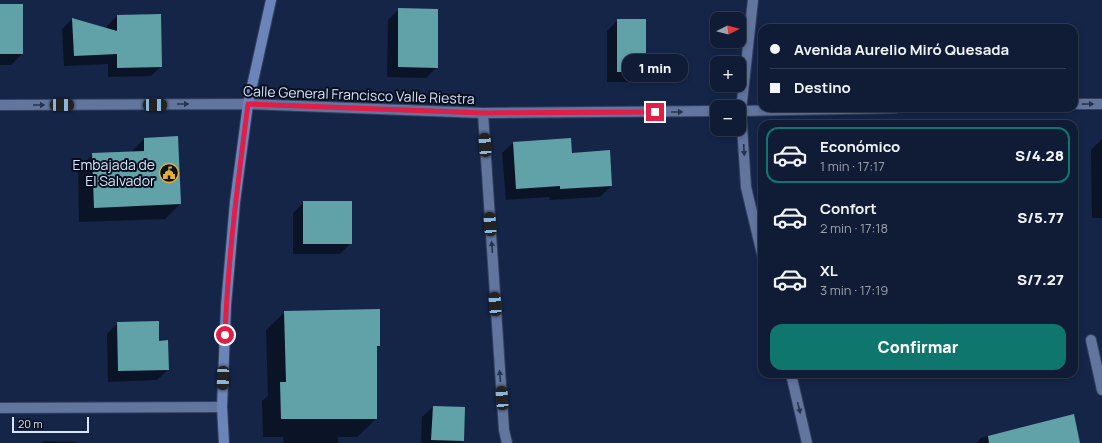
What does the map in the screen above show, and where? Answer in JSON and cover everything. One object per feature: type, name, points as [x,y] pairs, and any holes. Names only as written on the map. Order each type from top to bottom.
[{"type":"main road","points":[[224,443],[222,406],[226,306],[235,202],[248,104],[271,0]]},
{"type":"street","points":[[741,100],[753,0]]},
{"type":"street","name":"Calle General Francisco Valle Riestra","points":[[0,105],[248,104],[483,113],[710,111]]},
{"type":"street","points":[[1078,104],[1102,104]]},
{"type":"street","points":[[746,111],[758,111]]},
{"type":"street","points":[[483,113],[504,422],[507,443]]},
{"type":"street","points":[[742,136],[746,187],[758,237]]},
{"type":"street","points":[[1091,340],[1102,390]]},
{"type":"street","points":[[792,378],[808,443]]},
{"type":"street","points":[[0,408],[222,406]]},
{"type":"building","points":[[0,4],[23,4],[23,54],[0,54]]},
{"type":"building","points":[[398,8],[438,9],[438,68],[398,67]]},
{"type":"building","points":[[161,14],[162,67],[117,68],[117,54],[74,56],[72,18],[117,31],[117,15]]},
{"type":"building","points":[[617,19],[646,19],[646,72],[617,72]]},
{"type":"building","points":[[178,136],[181,204],[94,208],[92,153],[144,151],[144,138]]},
{"type":"building","points":[[571,138],[572,153],[610,150],[612,186],[560,189],[560,186],[516,189],[513,142]]},
{"type":"building","points":[[303,201],[352,201],[352,244],[303,244]]},
{"type":"building","points":[[380,309],[380,346],[377,346],[377,419],[281,419],[280,382],[286,382],[284,311]]},
{"type":"building","points":[[159,321],[159,341],[168,340],[169,370],[118,371],[117,322]]},
{"type":"building","points":[[433,406],[465,407],[464,441],[431,440]]},
{"type":"building","points":[[1074,414],[1080,443],[989,443],[988,436]]},
{"type":"place","name":"Embajada de El Salvador","points":[[169,173]]},
{"type":"route","points":[[225,335],[235,202],[248,104],[483,113],[655,112]]}]
